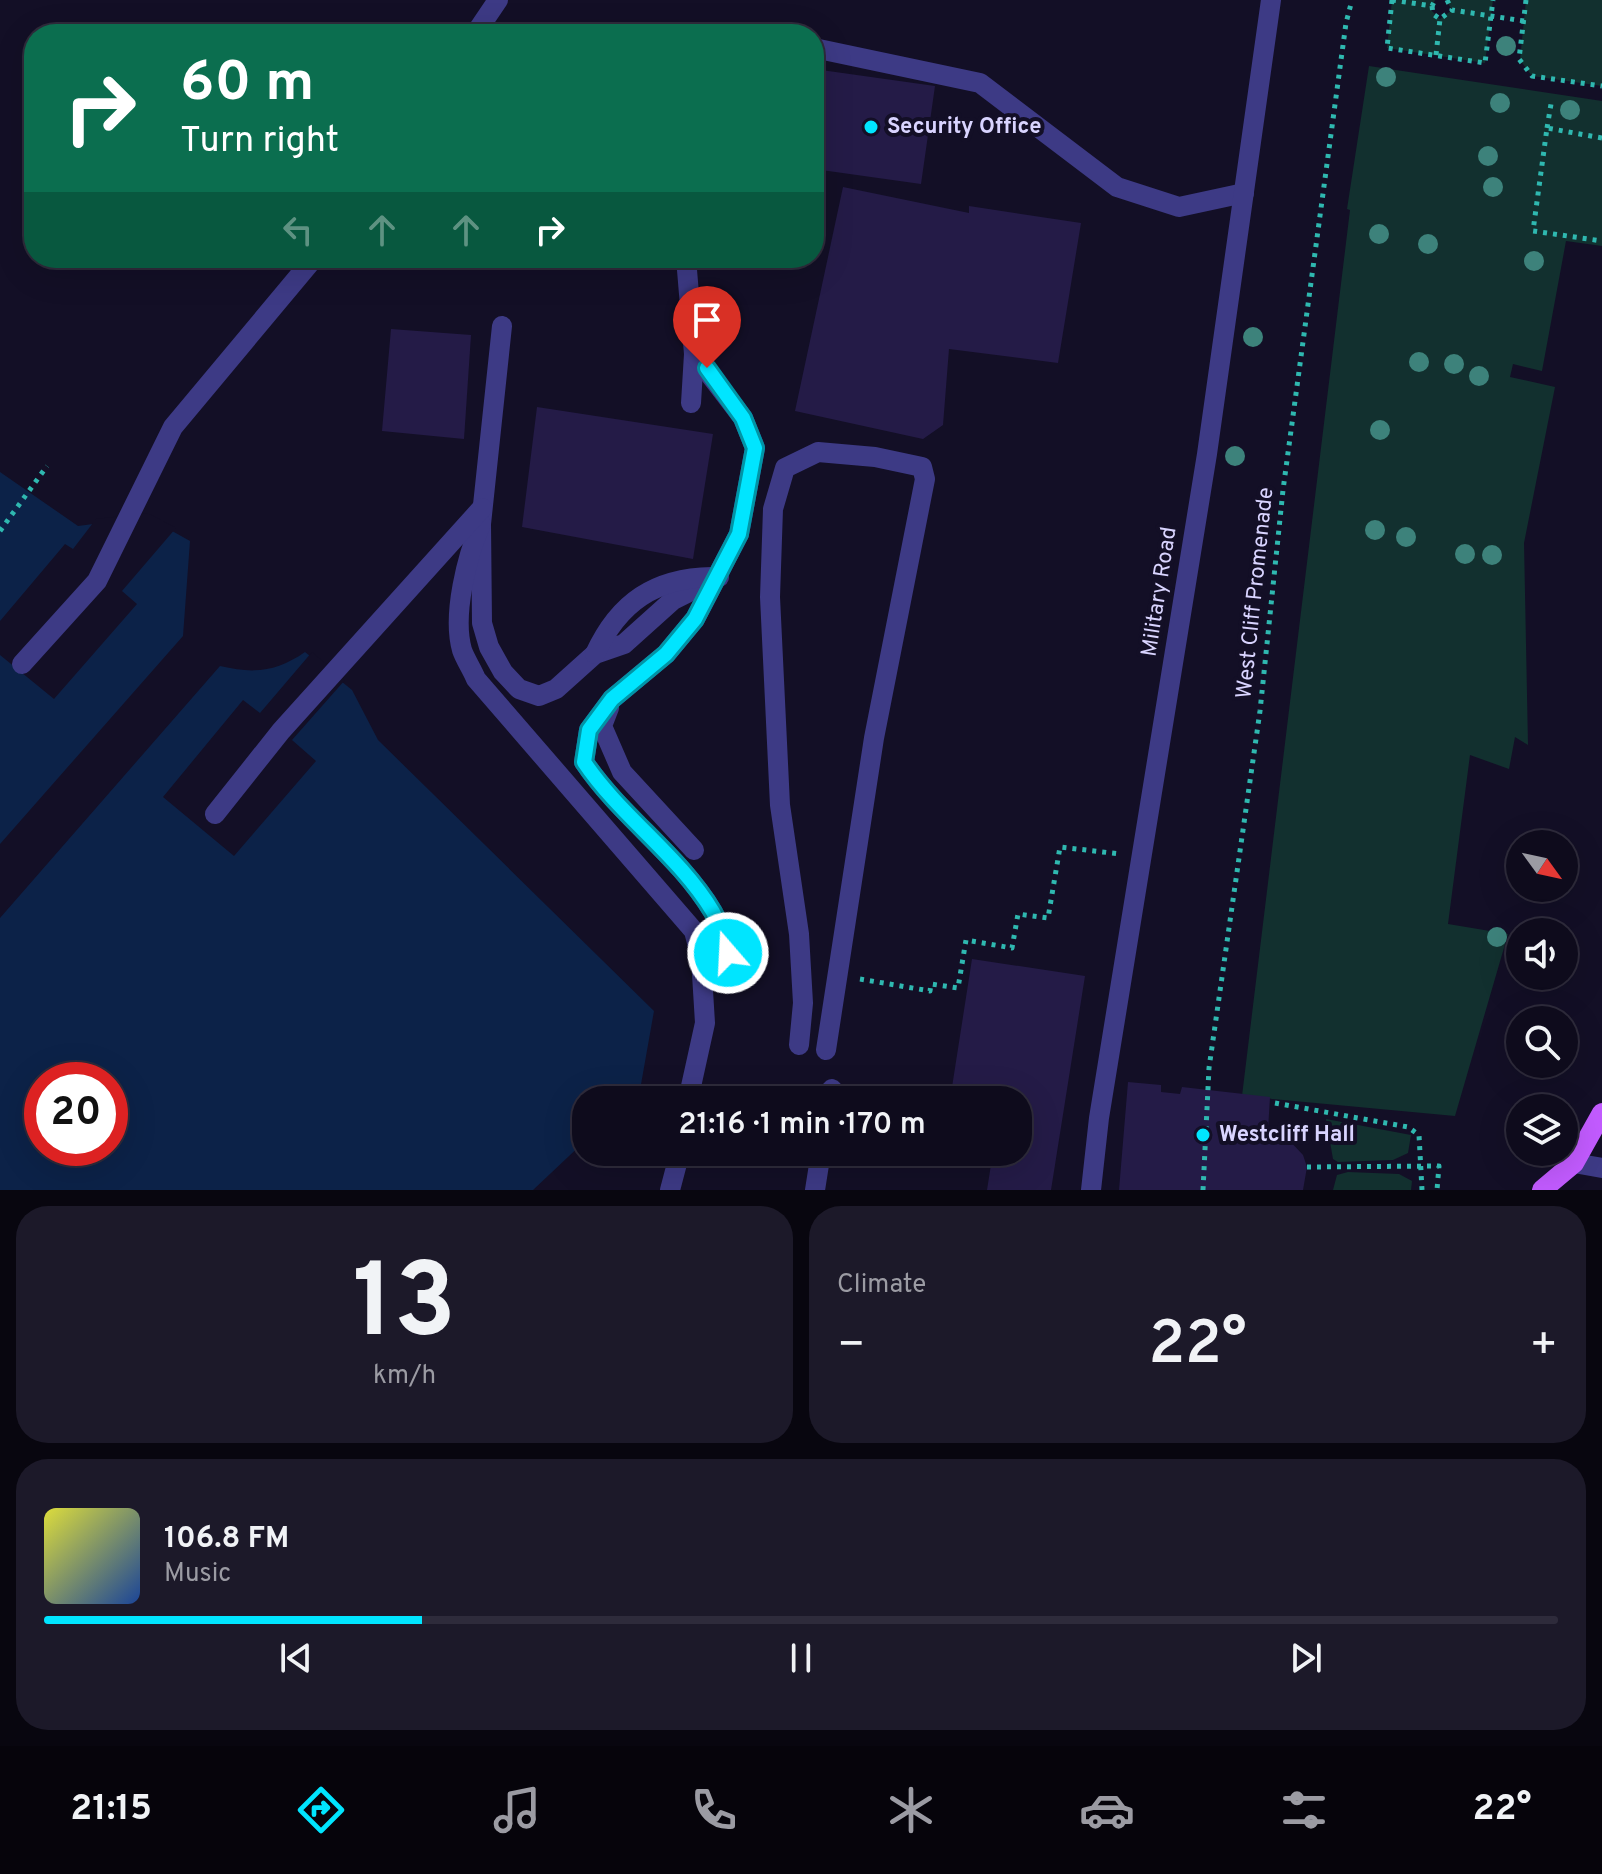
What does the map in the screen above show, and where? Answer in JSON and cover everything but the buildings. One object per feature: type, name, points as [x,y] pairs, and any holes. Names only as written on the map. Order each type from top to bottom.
[{"type":"main road","points":[[1578,1156],[1602,1113]]},
{"type":"main road","points":[[1542,1190],[1570,1166]]},
{"type":"street","points":[[482,24],[498,0]]},
{"type":"street","name":"Military Road","points":[[1091,1190],[1099,1118],[1207,454],[1271,0]]},
{"type":"street","points":[[824,50],[980,83],[1117,187],[1179,207],[1244,193]]},
{"type":"street","points":[[22,664],[97,581],[173,427],[306,268]]},
{"type":"street","points":[[687,268],[694,354],[691,403]]},
{"type":"street","points":[[502,326],[482,516],[482,623],[489,647],[503,672],[519,689],[539,696],[556,689],[595,654],[624,644],[673,600],[719,577]]},
{"type":"street","points":[[694,354],[743,418],[755,448],[739,534],[695,619],[666,654],[612,699],[589,730],[584,762],[599,784],[698,889],[715,915],[728,953]]},
{"type":"street","points":[[799,1045],[803,1003],[799,934],[780,805],[773,689],[773,509],[785,468],[818,452],[875,457],[922,467],[925,479],[874,738],[826,1050]]},
{"type":"street","points":[[482,516],[468,553],[460,611],[462,648],[476,679],[694,931],[701,958],[705,1023],[691,1086]]},
{"type":"street","points":[[215,814],[291,719],[482,516]]},
{"type":"street","points":[[612,699],[602,726],[614,760],[694,850]]},
{"type":"street","points":[[1578,1164],[1602,1168]]},
{"type":"street","points":[[670,1190],[676,1166]]},
{"type":"street","points":[[815,1190],[819,1166]]},
{"type":"path","name":"West Cliff Promenade","points":[[1203,1190],[1208,1091],[1260,711],[1283,490],[1344,34],[1352,0]]},
{"type":"path","points":[[1440,19],[1433,14],[1433,3],[1392,0],[1387,48],[1485,63],[1493,0]]},
{"type":"path","points":[[1447,0],[1452,10]]},
{"type":"path","points":[[1526,0],[1519,59],[1532,76],[1602,86]]},
{"type":"path","points":[[1452,10],[1524,21]]},
{"type":"path","points":[[1440,19],[1449,16],[1452,10]]},
{"type":"path","points":[[1436,55],[1440,19]]},
{"type":"path","points":[[1551,104],[1533,231],[1602,241]]},
{"type":"path","points":[[1547,128],[1602,138]]},
{"type":"path","points":[[0,531],[47,466]]},
{"type":"path","points":[[838,975],[930,991],[931,984],[958,988],[966,940],[1012,948],[1018,914],[1048,918],[1060,847],[1141,858]]},
{"type":"path","points":[[1275,1103],[1408,1127],[1419,1135],[1422,1190]]},
{"type":"path","points":[[1307,1167],[1439,1166],[1437,1190]]},
{"type":"green space","points":[[1392,0],[1435,0],[1431,10],[1440,19],[1452,10],[1446,0],[1493,0],[1485,63],[1387,48]]},
{"type":"green space","points":[[1526,0],[1602,0],[1602,86],[1532,76],[1520,60]]},
{"type":"green space","points":[[1369,66],[1602,101],[1602,246],[1566,241],[1542,371],[1513,364],[1510,377],[1555,387],[1524,543],[1528,745],[1515,737],[1509,769],[1470,755],[1448,924],[1506,934],[1506,941],[1455,1116],[1242,1096],[1350,210],[1347,209]]},
{"type":"green space","points":[[1326,1119],[1411,1135],[1408,1153],[1393,1160],[1338,1162],[1333,1159]]},
{"type":"green space","points":[[1348,1172],[1399,1174],[1412,1181],[1411,1190],[1333,1190],[1337,1175]]},
{"type":"water","points":[[0,472],[78,526],[147,517],[190,541],[183,636],[0,844]]},
{"type":"water","points":[[305,652],[352,690],[378,740],[654,1011],[641,1086],[572,1086],[572,1153],[533,1190],[0,1190],[0,918],[220,666],[264,670],[284,664]]},
{"type":"pier","points":[[148,513],[176,528],[122,591],[137,604],[54,699],[0,655],[0,621],[65,544],[73,549],[96,519]]},
{"type":"pier","points":[[312,652],[345,680],[292,740],[316,761],[234,856],[163,797],[243,700],[260,713]]},
{"type":"place","name":"Security Office","points":[[871,127]]},
{"type":"place","name":"Westcliff Hall","points":[[1203,1135]]},
{"type":"route","points":[[707,368],[743,418],[755,448],[739,534],[695,619],[666,654],[612,699],[589,730],[584,762],[599,784],[698,889],[715,915],[728,953]]}]
